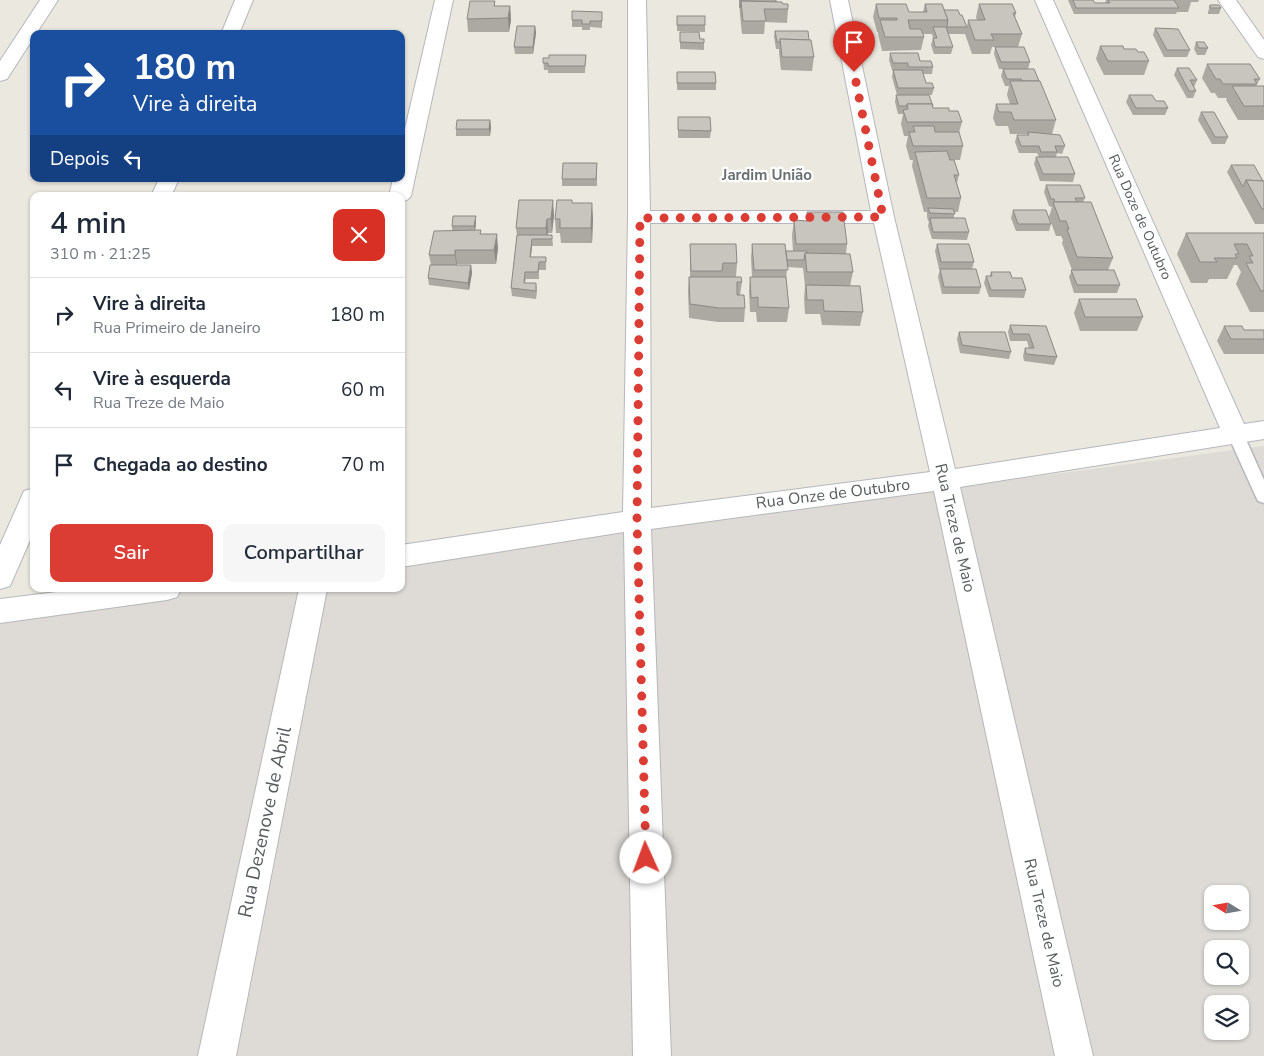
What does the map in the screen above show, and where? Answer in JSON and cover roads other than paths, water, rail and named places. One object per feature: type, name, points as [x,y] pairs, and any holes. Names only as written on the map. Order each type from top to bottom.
[{"type":"street","points":[[0,75],[49,0]]},
{"type":"street","points":[[232,30],[244,0]]},
{"type":"street","points":[[405,174],[444,0]]},
{"type":"street","points":[[637,0],[640,218],[637,520],[652,1056]]},
{"type":"street","name":"Rua Treze de Maio","points":[[839,0],[883,217],[945,480],[1074,1056]]},
{"type":"street","name":"Rua Doze de Outubro","points":[[1044,0],[1235,434]]},
{"type":"street","points":[[1227,0],[1264,53]]},
{"type":"street","points":[[640,218],[883,217]]},
{"type":"street","name":"Rua Onze de Outubro","points":[[405,555],[637,520],[945,480],[1264,430]]},
{"type":"street","points":[[0,578],[30,507]]},
{"type":"street","points":[[0,611],[144,592]]},
{"type":"street","name":"Rua Dezenove de Abril","points":[[217,1056],[312,592]]},
{"type":"lane","points":[[1235,434],[1264,497]]},
{"type":"district","name":"Jardim União","points":[[767,175]]}]
